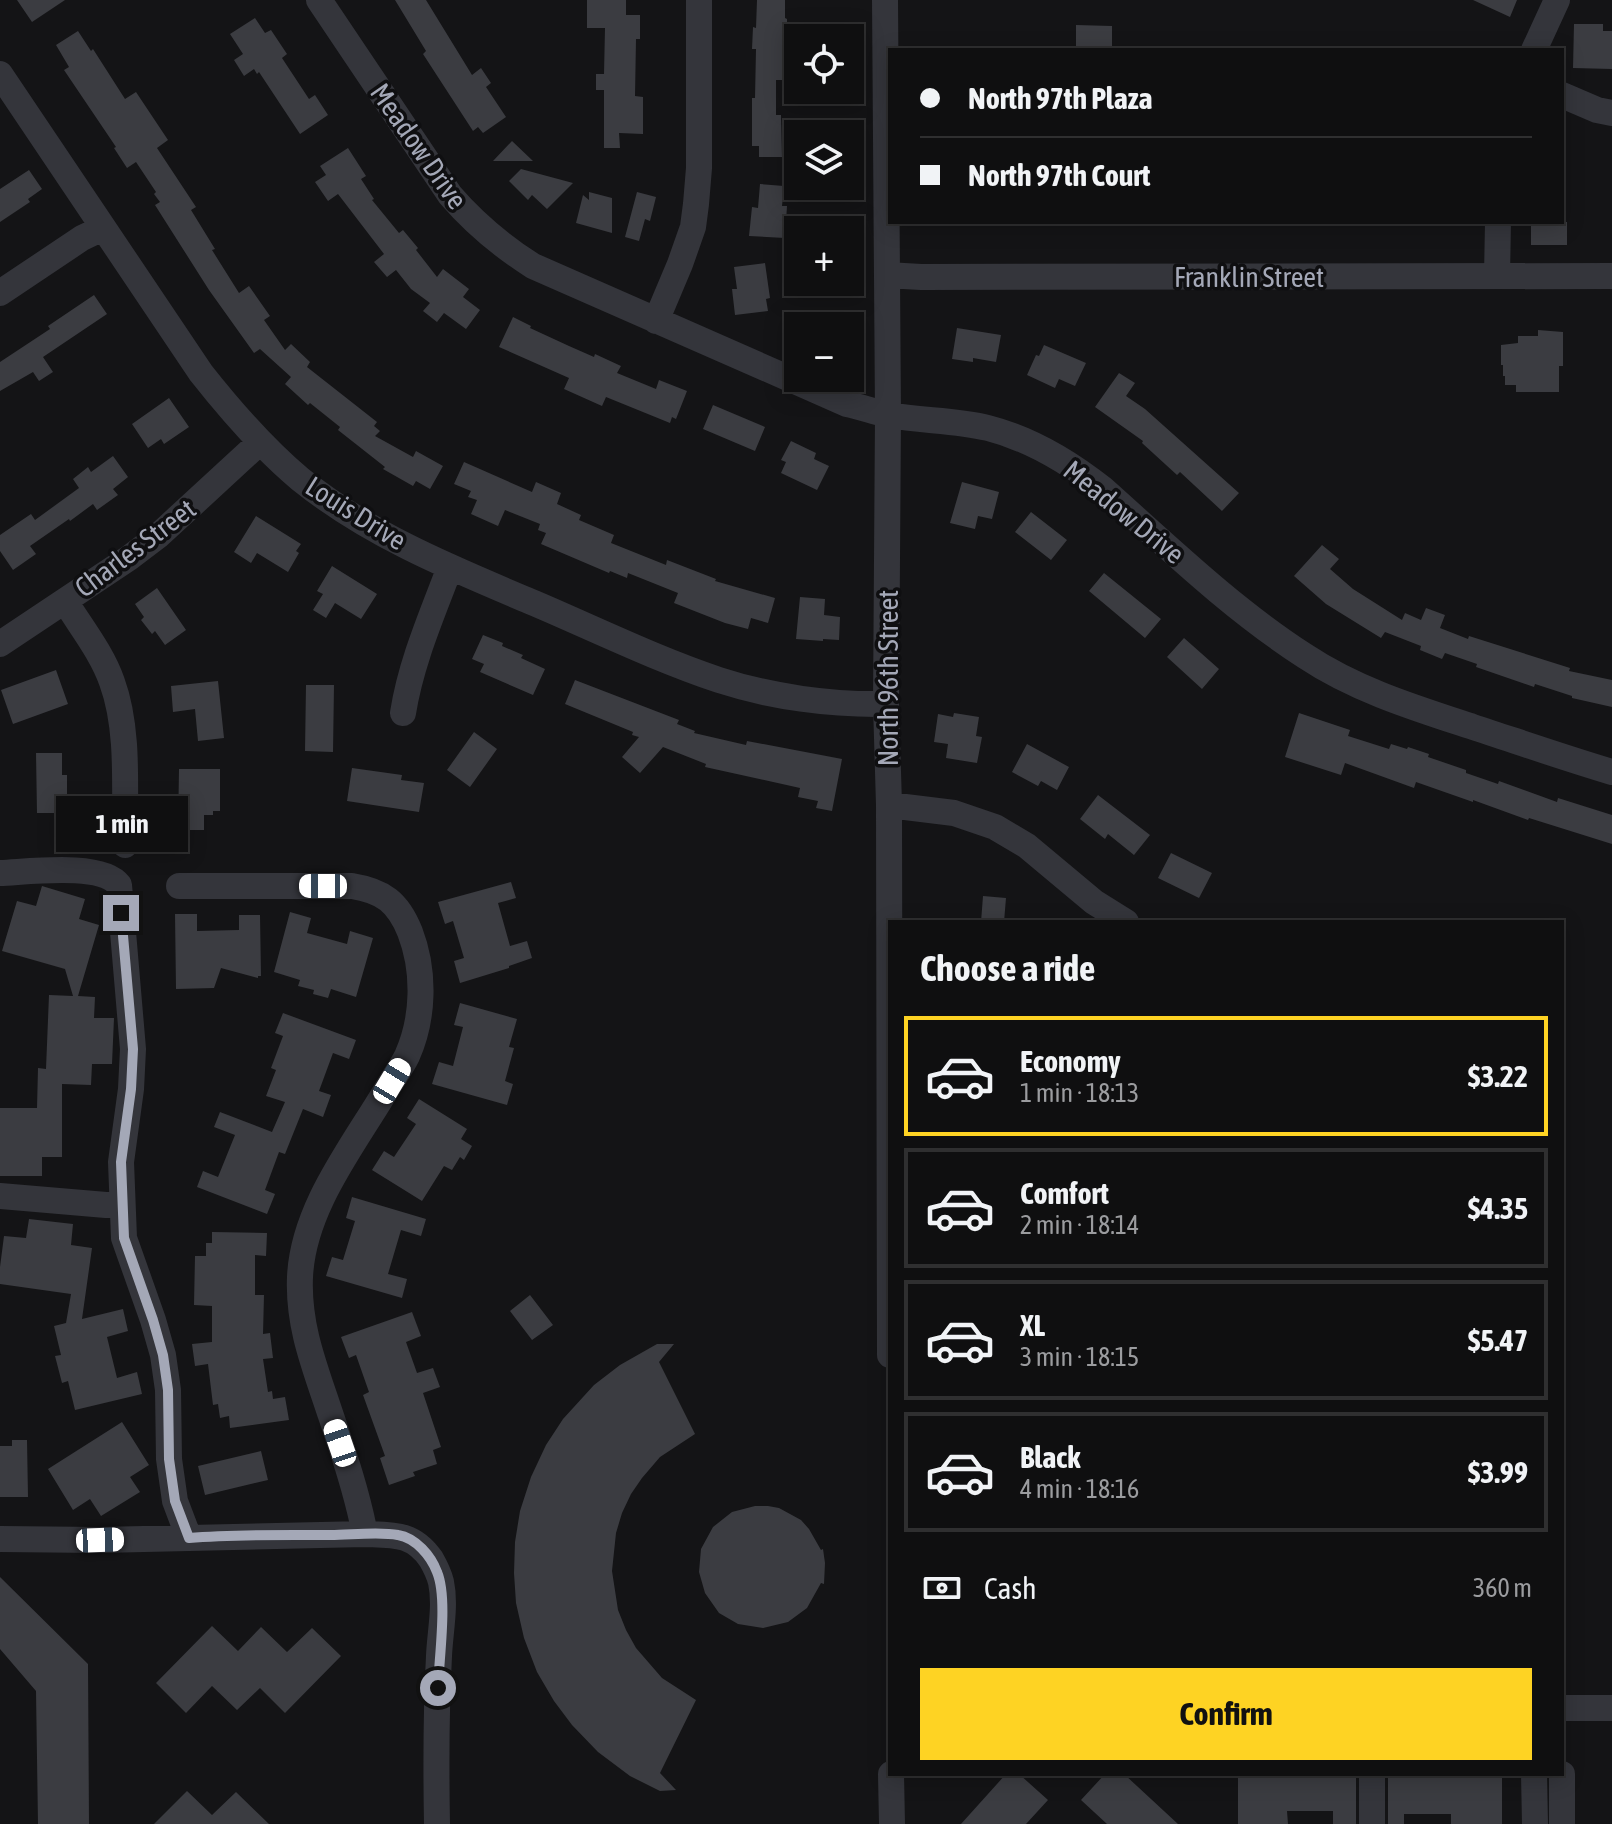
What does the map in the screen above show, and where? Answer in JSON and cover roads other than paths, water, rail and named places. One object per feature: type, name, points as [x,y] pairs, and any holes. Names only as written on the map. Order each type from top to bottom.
[{"type":"street","name":"Meadow Drive","points":[[319,0],[450,195],[471,219],[502,246],[533,266],[847,404],[888,415],[991,429],[1037,447],[1059,458],[1103,489],[1258,623],[1306,657],[1353,684],[1612,772]]},
{"type":"street","points":[[656,321],[693,227],[699,168],[699,0]]},
{"type":"street","name":"North 96th Street","points":[[885,0],[889,920]]},
{"type":"street","points":[[1535,48],[1557,0]]},
{"type":"street","name":"Louis Drive","points":[[0,74],[201,373],[260,442],[300,479],[350,514],[450,567],[661,658],[755,690],[795,697],[886,704]]},
{"type":"street","points":[[1564,96],[1612,113]]},
{"type":"street","points":[[1497,276],[1498,224]]},
{"type":"street","points":[[0,293],[82,238],[103,228]]},
{"type":"street","name":"Franklin Street","points":[[887,275],[1612,276]]},
{"type":"street","name":"Charles Street","points":[[0,644],[158,536],[260,442]]},
{"type":"street","points":[[403,713],[416,658],[450,567]]},
{"type":"street","points":[[65,601],[104,664],[118,700],[123,742],[125,845]]},
{"type":"street","points":[[889,805],[954,813],[995,827],[1027,846],[1088,912],[1118,920]]},
{"type":"street","points":[[0,873],[83,870],[104,874],[119,885],[133,1049],[121,1162],[124,1238],[163,1355],[168,1390],[169,1459],[175,1501],[189,1538]]},
{"type":"street","points":[[179,886],[352,886],[369,889],[395,905],[405,918],[413,939],[421,990],[416,1029],[406,1057],[321,1200],[307,1238],[300,1276],[299,1305],[305,1340],[358,1495],[365,1534]]},
{"type":"street","points":[[0,1196],[106,1205],[122,1203]]},
{"type":"street","points":[[0,1539],[365,1534],[399,1535],[408,1539],[430,1559],[441,1583],[437,1824]]},
{"type":"street","points":[[1564,1708],[1612,1708]]},
{"type":"street","points":[[891,1776],[892,1824]]},
{"type":"street","points":[[1372,1776],[1372,1824]]},
{"type":"street","points":[[1534,1776],[1535,1824]]},
{"type":"street","points":[[1562,1776],[1562,1824]]}]
